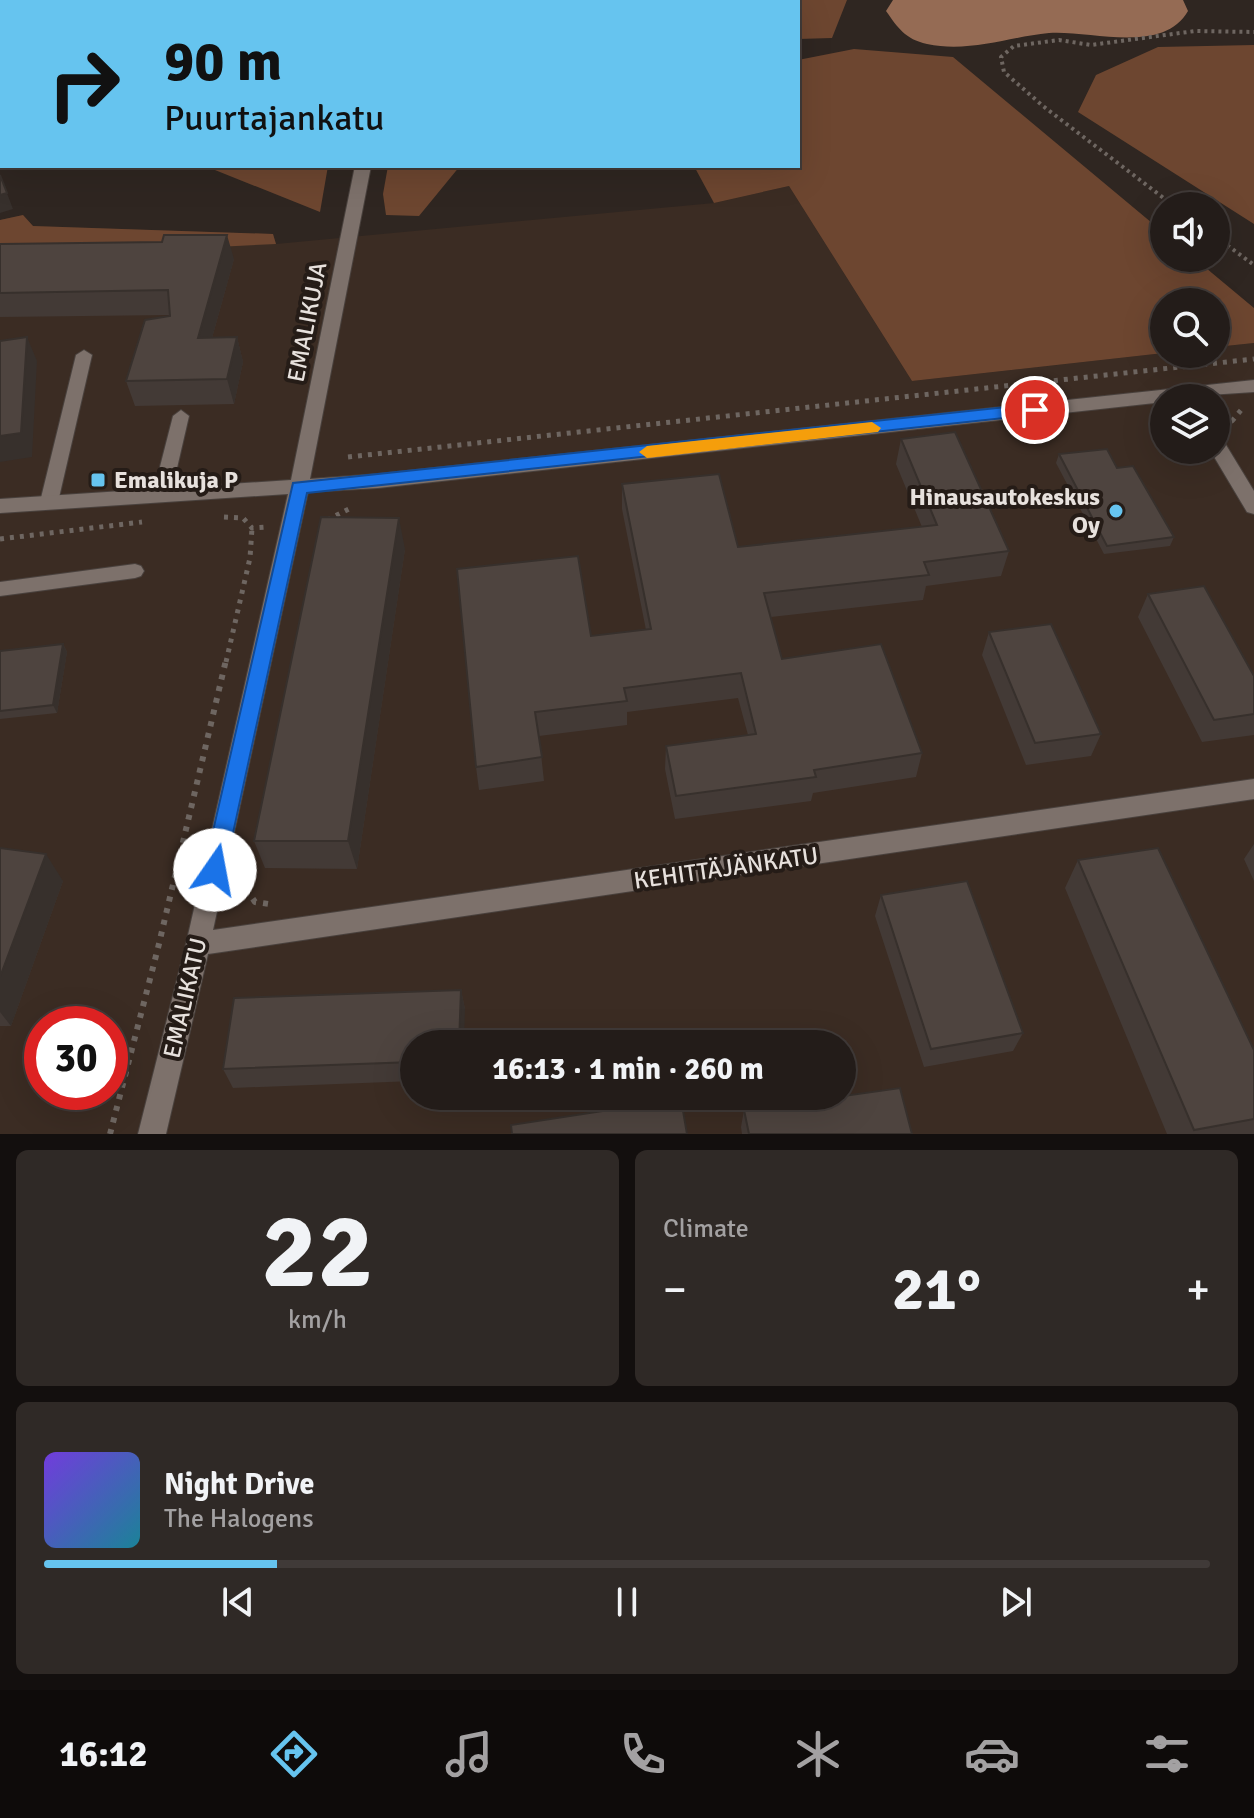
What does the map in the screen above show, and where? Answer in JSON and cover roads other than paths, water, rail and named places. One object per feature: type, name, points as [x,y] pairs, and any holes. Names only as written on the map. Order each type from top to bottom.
[{"type":"street","name":"EMALIKUJA","points":[[299,488],[363,168]]},
{"type":"street","points":[[1230,390],[1254,386]]},
{"type":"street","points":[[0,506],[299,488],[1150,400]]},
{"type":"street","points":[[1228,464],[1254,507]]},
{"type":"street","name":"EMALIKATU","points":[[152,1134],[215,870],[299,488]]},
{"type":"street","name":"KEHITTÄJÄNKATU","points":[[198,944],[1254,789]]},
{"type":"lane","points":[[49,502],[84,355]]},
{"type":"lane","points":[[162,494],[181,416]]},
{"type":"lane","points":[[0,589],[135,571]]},
{"type":"place","name":"Emalikuja P","points":[[98,480]]},
{"type":"place","name":"Hinausautokeskus Oy","points":[[1116,511]]}]
